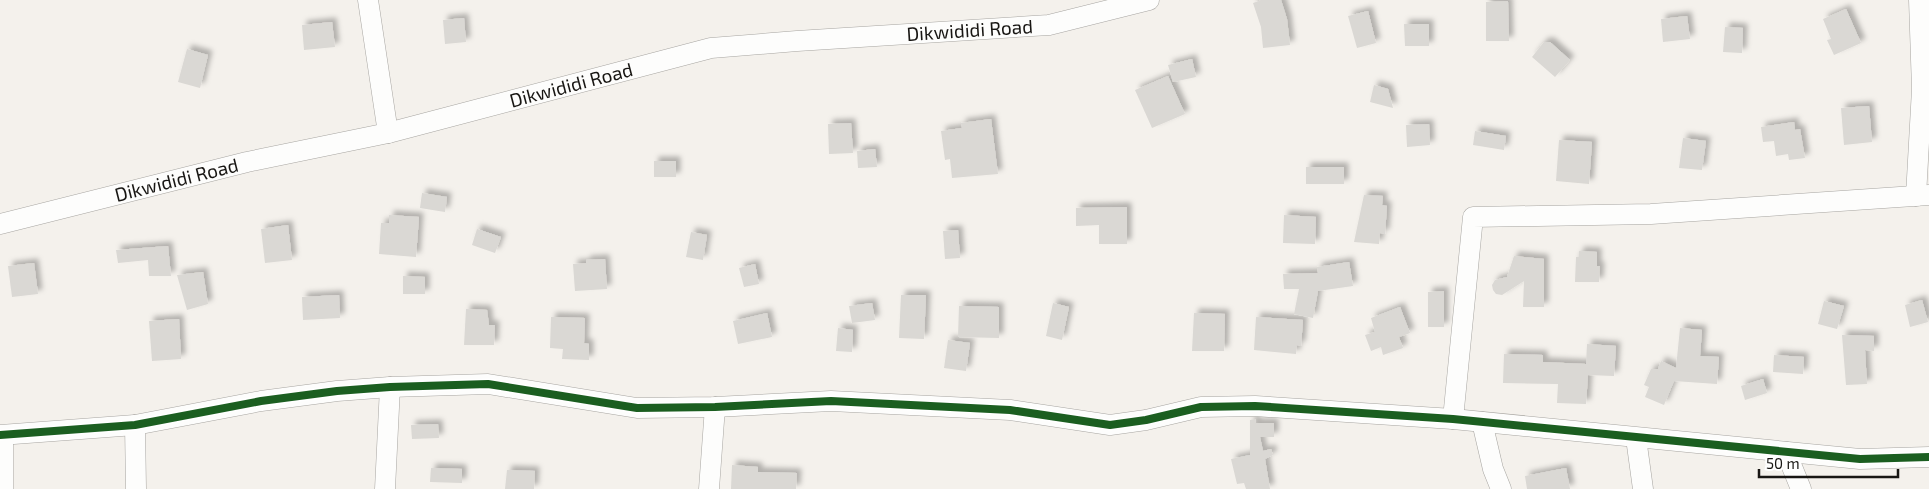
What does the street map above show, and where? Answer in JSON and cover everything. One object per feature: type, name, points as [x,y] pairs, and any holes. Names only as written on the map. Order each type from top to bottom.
[{"type":"street","points":[[368,0],[388,133]]},
{"type":"street","name":"Dikwididi Road","points":[[0,224],[247,162],[388,133],[712,48],[1049,25],[1149,0]]},
{"type":"street","points":[[1453,419],[1473,217],[1651,214],[1923,196],[1919,0]]},
{"type":"street","points":[[3,489],[2,435],[134,425],[262,401],[390,387],[488,384],[637,408],[715,407],[831,401],[1010,410],[1110,425],[1146,420],[1201,407],[1255,406],[1453,419],[1860,459],[1929,457]]},
{"type":"street","points":[[385,489],[390,387]]},
{"type":"street","points":[[708,489],[715,407]]},
{"type":"street","points":[[1482,422],[1493,469],[1501,489]]},
{"type":"street","points":[[134,425],[136,489]]},
{"type":"street","points":[[1636,438],[1644,489]]},
{"type":"street","points":[[1786,452],[1801,489]]},
{"type":"building","points":[[1262,0],[1281,0],[1287,19],[1290,45],[1263,48],[1261,27],[1253,3]]},
{"type":"building","points":[[1508,1],[1509,41],[1486,41],[1486,2]]},
{"type":"building","points":[[1846,9],[1861,43],[1834,55],[1827,40],[1831,39],[1823,19]]},
{"type":"building","points":[[1368,11],[1376,43],[1357,48],[1348,16]]},
{"type":"building","points":[[1687,16],[1690,39],[1663,42],[1661,19]]},
{"type":"building","points":[[464,18],[466,42],[445,44],[443,20]]},
{"type":"building","points":[[332,22],[335,47],[304,50],[302,25]]},
{"type":"building","points":[[1404,24],[1429,24],[1429,46],[1405,46]]},
{"type":"building","points":[[1725,27],[1743,28],[1742,53],[1723,52]]},
{"type":"building","points":[[1544,42],[1550,42],[1570,60],[1555,77],[1532,57]]},
{"type":"building","points":[[187,49],[208,55],[200,88],[178,82]]},
{"type":"building","points":[[1192,59],[1196,77],[1173,82],[1168,65]]},
{"type":"building","points":[[1168,76],[1185,114],[1152,128],[1135,90]]},
{"type":"building","points":[[1374,85],[1388,89],[1393,108],[1370,102]]},
{"type":"building","points":[[1869,106],[1872,142],[1844,145],[1841,108]]},
{"type":"building","points":[[991,119],[998,174],[952,178],[950,159],[945,160],[941,131],[962,128],[961,123]]},
{"type":"building","points":[[1794,122],[1795,130],[1800,129],[1805,158],[1789,160],[1788,154],[1776,156],[1774,141],[1763,142],[1761,127]]},
{"type":"building","points":[[851,123],[853,153],[829,154],[828,124]]},
{"type":"building","points":[[1429,124],[1430,145],[1407,147],[1406,125]]},
{"type":"building","points":[[1475,131],[1506,136],[1504,150],[1473,145]]},
{"type":"building","points":[[1683,138],[1706,141],[1702,170],[1679,168]]},
{"type":"building","points":[[1559,140],[1592,142],[1589,184],[1556,181]]},
{"type":"building","points":[[875,149],[877,167],[858,168],[857,151]]},
{"type":"building","points":[[654,161],[676,161],[676,177],[654,177]]},
{"type":"building","points":[[1306,167],[1344,167],[1344,184],[1306,184]]},
{"type":"building","points":[[422,193],[447,197],[445,212],[420,208]]},
{"type":"building","points":[[1364,195],[1383,196],[1382,205],[1387,206],[1385,234],[1380,233],[1379,244],[1354,242]]},
{"type":"building","points":[[1127,207],[1127,244],[1099,244],[1099,225],[1076,226],[1076,208]]},
{"type":"building","points":[[389,215],[419,217],[416,257],[379,254],[381,223],[389,223]]},
{"type":"building","points":[[1284,215],[1316,217],[1315,244],[1283,243]]},
{"type":"building","points":[[288,225],[292,260],[265,263],[261,229]]},
{"type":"building","points":[[477,229],[501,237],[495,253],[472,245]]},
{"type":"building","points":[[958,230],[960,258],[945,259],[943,231]]},
{"type":"building","points":[[691,232],[707,235],[703,260],[686,257]]},
{"type":"building","points":[[168,246],[171,276],[149,276],[148,260],[118,263],[116,250]]},
{"type":"building","points":[[1579,251],[1597,252],[1597,266],[1600,266],[1599,282],[1575,282],[1576,257],[1579,257]]},
{"type":"building","points":[[1514,256],[1544,259],[1544,307],[1523,307],[1524,281],[1502,295],[1496,294],[1493,290],[1492,285],[1495,280],[1507,277]]},
{"type":"building","points":[[605,259],[607,289],[575,291],[573,264],[586,263],[586,260]]},
{"type":"building","points":[[1349,262],[1353,286],[1318,291],[1313,318],[1294,314],[1299,289],[1284,289],[1283,274],[1318,273],[1317,267]]},
{"type":"building","points":[[34,263],[38,294],[12,297],[8,266]]},
{"type":"building","points":[[755,264],[759,284],[744,287],[739,268]]},
{"type":"building","points":[[203,272],[208,304],[187,310],[177,275]]},
{"type":"building","points":[[403,276],[425,277],[425,294],[403,294]]},
{"type":"building","points":[[1444,291],[1444,327],[1428,327],[1428,292]]},
{"type":"building","points":[[339,295],[340,318],[303,320],[302,297]]},
{"type":"building","points":[[901,295],[926,295],[924,339],[899,338]]},
{"type":"building","points":[[1922,300],[1928,322],[1910,327],[1905,305]]},
{"type":"building","points":[[1824,301],[1844,306],[1837,329],[1818,324]]},
{"type":"building","points":[[872,303],[875,320],[852,323],[849,306]]},
{"type":"building","points":[[1053,303],[1069,307],[1062,340],[1046,336]]},
{"type":"building","points":[[959,306],[999,307],[999,338],[958,337]]},
{"type":"building","points":[[1400,307],[1410,333],[1399,337],[1403,348],[1383,355],[1381,347],[1371,351],[1365,335],[1375,332],[1371,318]]},
{"type":"building","points":[[466,309],[487,310],[489,325],[495,325],[494,345],[464,345]]},
{"type":"building","points":[[767,313],[772,337],[738,344],[733,321]]},
{"type":"building","points":[[1194,313],[1225,314],[1224,351],[1192,351]]},
{"type":"building","points":[[551,317],[585,318],[584,343],[589,344],[589,360],[562,359],[563,349],[550,348]]},
{"type":"building","points":[[1256,317],[1303,320],[1301,346],[1297,345],[1296,354],[1254,350]]},
{"type":"building","points":[[179,319],[181,359],[152,361],[149,321]]},
{"type":"building","points":[[838,328],[853,330],[852,352],[836,351]]},
{"type":"building","points":[[1680,328],[1702,330],[1700,356],[1719,357],[1717,384],[1674,381],[1664,405],[1645,397],[1649,387],[1644,385],[1651,369],[1658,369],[1661,361],[1676,368]]},
{"type":"building","points":[[1842,335],[1874,336],[1874,351],[1865,350],[1867,384],[1846,385]]},
{"type":"building","points":[[948,340],[970,343],[966,371],[944,368]]},
{"type":"building","points":[[1587,344],[1616,346],[1614,376],[1588,375],[1586,404],[1557,403],[1558,384],[1503,383],[1504,354],[1543,355],[1543,362],[1586,364]]},
{"type":"building","points":[[1774,355],[1804,357],[1803,374],[1773,372]]},
{"type":"building","points":[[1763,379],[1767,393],[1745,400],[1741,386]]},
{"type":"building","points":[[1255,419],[1256,423],[1274,423],[1274,437],[1260,437],[1263,451],[1271,449],[1273,455],[1265,459],[1270,489],[1246,489],[1244,483],[1237,484],[1231,459],[1250,455],[1250,420]]},
{"type":"building","points":[[438,424],[439,438],[412,439],[411,425]]},
{"type":"building","points":[[732,465],[758,467],[758,472],[797,473],[796,489],[731,489]]},
{"type":"building","points":[[431,468],[462,469],[462,483],[430,482]]},
{"type":"building","points":[[1566,468],[1570,489],[1527,489],[1525,476]]},
{"type":"building","points":[[507,470],[535,471],[534,489],[505,489]]},
{"type":"cycle path","points":[[0,435],[135,425],[261,401],[337,391],[390,387],[488,384],[637,408],[715,407],[831,401],[1010,410],[1110,425],[1146,420],[1201,407],[1255,406],[1453,419],[1860,459],[1929,457]]}]
